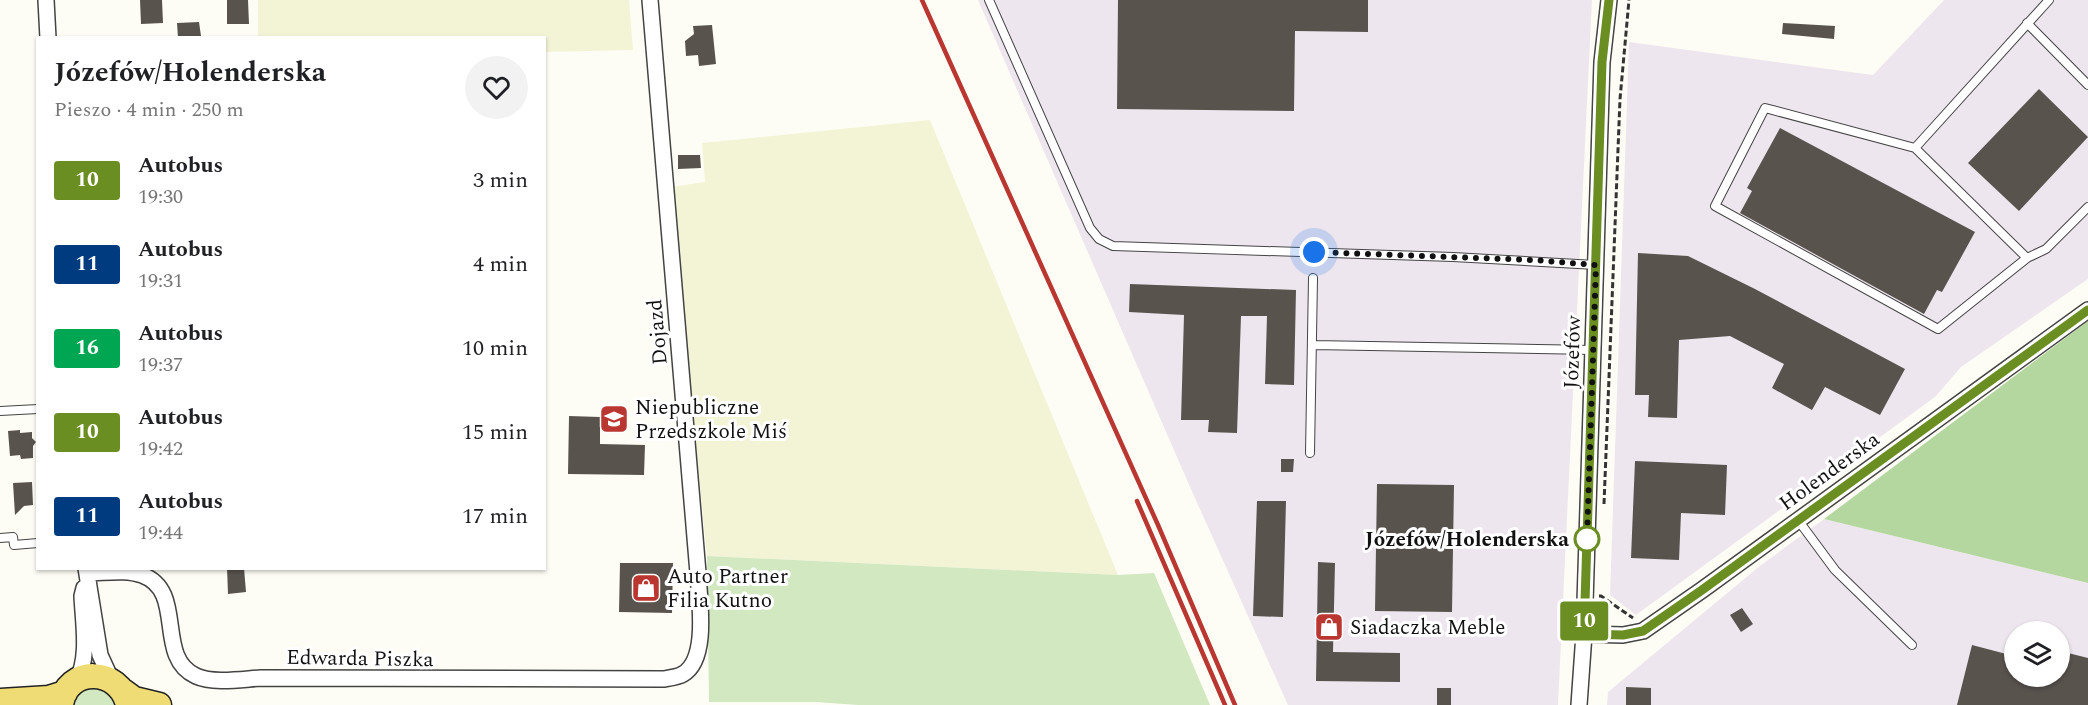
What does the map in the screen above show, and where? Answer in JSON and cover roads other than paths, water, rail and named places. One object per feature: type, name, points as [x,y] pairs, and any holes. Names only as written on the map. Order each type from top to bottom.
[{"type":"main road","points":[[0,701],[49,698],[67,693],[93,676],[134,699],[159,705]]},
{"type":"street","points":[[46,0],[48,36]]},
{"type":"street","name":"Dojazd","points":[[650,0],[698,573],[700,646],[695,661]]},
{"type":"street","name":"Józefów","points":[[1579,705],[1584,634],[1602,62],[1609,0]]},
{"type":"street","name":"Holenderska","points":[[1584,634],[1623,635],[1643,631],[2088,310]]},
{"type":"street","points":[[87,571],[100,655],[121,692]]},
{"type":"street","points":[[67,693],[82,672],[84,657],[82,596],[87,571]]},
{"type":"street","name":"Edwarda Piszka","points":[[87,571],[129,572],[144,576],[156,584],[165,596],[169,612],[172,648],[182,665],[196,677],[219,680],[261,678],[664,680],[684,673],[695,661]]},
{"type":"lane","points":[[989,0],[1090,228],[1099,239],[1113,246],[1464,257],[1596,265]]},
{"type":"lane","points":[[1916,148],[2049,0]]},
{"type":"lane","points":[[2027,23],[2088,85]]},
{"type":"lane","points":[[2027,258],[1916,148],[1765,108],[1715,206],[1938,329],[2027,258],[2046,249],[2088,207]]},
{"type":"lane","points":[[1311,453],[1313,278]]},
{"type":"lane","points":[[1313,345],[1593,350]]},
{"type":"lane","points":[[0,411],[36,409]]},
{"type":"lane","points":[[1798,520],[1835,570],[1912,645]]},
{"type":"lane","points":[[0,538],[13,537],[14,544],[36,543]]},
{"type":"railway","points":[[922,0],[1158,525],[1235,705]]},
{"type":"railway","points":[[1137,501],[1225,705]]},
{"type":"place","name":"Niepubliczne Przedszkole Miś","points":[[614,419]]},
{"type":"place","name":"Józefów/Holenderska","points":[[1587,539]]},
{"type":"place","name":"Auto Partner Filia Kutno","points":[[646,588]]},
{"type":"place","name":"Siadaczka Meble","points":[[1329,627]]}]
